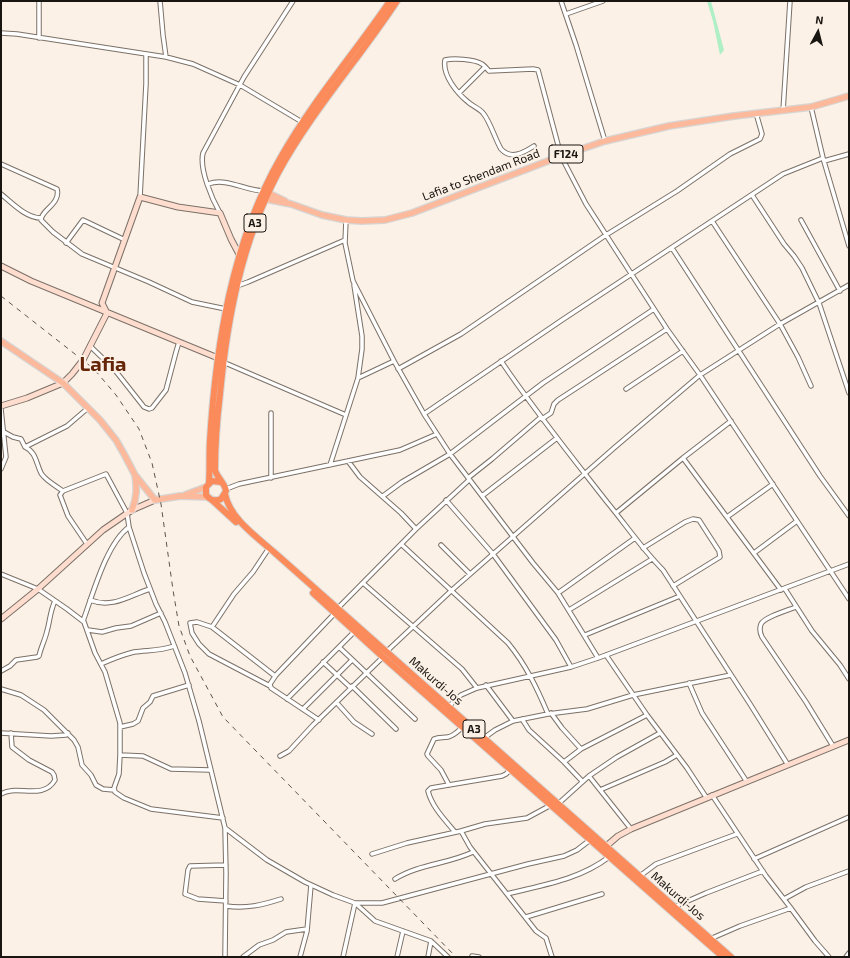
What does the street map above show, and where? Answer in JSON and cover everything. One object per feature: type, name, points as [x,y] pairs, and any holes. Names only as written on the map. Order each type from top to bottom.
[{"type":"highway","name":"A3","points":[[225,491],[217,476],[215,460],[221,360],[226,309],[236,268],[251,221],[281,157],[303,123],[390,1]]},
{"type":"highway","name":"A3","points":[[210,499],[205,492],[207,485],[214,387],[236,286],[263,194],[310,122],[397,1]]},
{"type":"highway","points":[[207,485],[215,480],[221,482]]},
{"type":"highway","points":[[210,499],[221,499],[225,491]]},
{"type":"highway","name":"Makurdi-Jos","points":[[225,491],[232,512],[240,521],[336,611],[355,631],[385,655]]},
{"type":"highway","name":"Makurdi-Jos","points":[[210,499],[385,655],[484,738],[558,804],[604,848],[640,876],[731,957]]},
{"type":"highway","name":"Makurdi-Jos","points":[[447,708],[463,727],[590,840],[604,848],[609,857],[723,957]]},
{"type":"main road","name":"Lafia to Shendam Road","points":[[263,194],[322,215],[346,220],[385,220],[412,213],[561,156],[605,141],[669,126],[756,113],[811,107],[849,96]]},
{"type":"main road","points":[[1,341],[63,383],[100,420],[116,440],[135,475],[155,500],[180,496],[207,485]]},
{"type":"main road","points":[[130,511],[136,500],[137,488],[135,475]]},
{"type":"main road","points":[[180,496],[210,499]]},
{"type":"street","points":[[39,1],[39,38]]},
{"type":"street","points":[[160,1],[162,35],[166,57]]},
{"type":"street","points":[[240,256],[210,195],[201,161],[203,153],[240,85],[293,1]]},
{"type":"street","points":[[561,1],[576,44],[605,141]]},
{"type":"street","points":[[566,14],[603,1]]},
{"type":"street","points":[[783,111],[790,1]]},
{"type":"street","points":[[1,34],[17,34],[166,57],[193,64],[240,85],[303,123]]},
{"type":"street","points":[[107,313],[102,303],[140,197],[146,84],[146,54]]},
{"type":"street","points":[[534,146],[517,155],[505,154],[498,144],[484,114],[469,103],[459,93],[446,73],[444,65],[445,60],[451,58],[476,62],[489,71],[538,70],[561,156],[574,182],[606,235],[667,329],[700,375],[849,599]]},
{"type":"street","points":[[459,93],[485,67]]},
{"type":"street","points":[[811,107],[849,246]]},
{"type":"street","points":[[398,369],[461,334],[606,235],[677,191],[730,154],[760,139],[762,134],[756,113]]},
{"type":"street","points":[[424,414],[500,361],[783,174],[824,159],[849,154]]},
{"type":"street","points":[[1,164],[57,189],[57,194],[54,201],[41,218]]},
{"type":"street","points":[[208,184],[215,182],[229,182],[263,194]]},
{"type":"street","points":[[1,194],[29,216],[41,218]]},
{"type":"street","points":[[752,194],[784,244],[802,268],[819,303],[849,393]]},
{"type":"street","points":[[140,197],[178,207],[220,213]]},
{"type":"street","points":[[41,218],[43,223],[66,243],[82,254],[192,302],[226,309]]},
{"type":"street","points":[[66,243],[83,220],[125,240]]},
{"type":"street","points":[[330,465],[358,378],[362,349],[362,336],[345,240],[346,220]]},
{"type":"street","points":[[801,220],[840,291]]},
{"type":"street","points":[[712,221],[780,324],[798,357],[811,386]]},
{"type":"street","points":[[236,286],[345,240]]},
{"type":"street","points":[[672,248],[820,476],[849,516]]},
{"type":"street","points":[[1,266],[31,281],[179,342],[346,415]]},
{"type":"street","points":[[353,281],[398,369],[424,414],[450,454],[514,536],[533,563],[558,593],[598,658]]},
{"type":"street","points":[[280,756],[289,750],[452,590],[585,473],[700,375],[780,324],[849,285]]},
{"type":"street","points":[[383,496],[402,482],[450,454],[572,363],[654,309]]},
{"type":"street","points":[[1,406],[28,398],[63,383],[83,360],[107,313]]},
{"type":"street","points":[[270,686],[275,676],[336,611],[416,529],[469,479],[542,418],[551,413],[554,404],[558,400],[667,329]]},
{"type":"street","points":[[90,346],[114,369],[144,407],[149,410],[157,403],[166,390],[179,342]]},
{"type":"street","points":[[626,388],[683,351]]},
{"type":"street","points":[[358,378],[394,361]]},
{"type":"street","points":[[500,361],[525,397],[634,538],[663,570],[788,765]]},
{"type":"street","points":[[25,447],[68,426],[88,408]]},
{"type":"street","points":[[1,409],[6,457],[1,469]]},
{"type":"street","points":[[270,478],[271,413]]},
{"type":"street","points":[[616,513],[730,421]]},
{"type":"street","points":[[4,432],[21,439],[25,447],[30,449],[35,457],[42,475],[63,491]]},
{"type":"street","points":[[225,491],[239,484],[400,450],[437,434]]},
{"type":"street","points":[[482,496],[557,438]]},
{"type":"street","points":[[683,458],[754,553],[783,589],[849,679]]},
{"type":"street","points":[[348,461],[360,476],[383,496],[416,529]]},
{"type":"street","points":[[87,544],[68,516],[60,495],[63,491],[106,474],[130,511],[129,527],[150,589],[189,684],[223,818],[226,865],[225,957]]},
{"type":"street","points":[[726,516],[773,484]]},
{"type":"street","points":[[1,619],[38,589],[87,544],[130,511],[155,500]]},
{"type":"street","points":[[446,500],[493,554],[556,640],[571,667]]},
{"type":"street","points":[[643,548],[687,521],[694,519],[699,520],[719,551],[720,557],[673,586]]},
{"type":"street","points":[[754,553],[797,521]]},
{"type":"street","points":[[83,621],[110,551],[119,536],[129,527]]},
{"type":"street","points":[[558,593],[634,538]]},
{"type":"street","points":[[401,544],[501,636],[520,658],[550,713],[581,749]]},
{"type":"street","points":[[441,545],[470,574]]},
{"type":"street","points":[[212,627],[234,594],[253,572],[267,551]]},
{"type":"street","points":[[569,610],[652,559]]},
{"type":"street","points":[[447,708],[461,695],[477,688],[571,667],[598,658],[849,564]]},
{"type":"street","points":[[1,574],[38,589],[83,621],[88,630],[94,653],[101,664],[107,679],[120,727],[120,755],[118,774],[114,790]]},
{"type":"street","points":[[363,583],[462,669],[477,688]]},
{"type":"street","points":[[90,600],[105,602],[120,601],[150,589]]},
{"type":"street","points":[[585,635],[680,596]]},
{"type":"street","points":[[1,671],[10,666],[16,660],[38,656],[47,631],[55,601]]},
{"type":"street","points":[[796,607],[765,620],[760,626],[760,631],[762,637],[806,702],[833,746]]},
{"type":"street","points":[[88,630],[102,632],[131,626],[160,613]]},
{"type":"street","points":[[275,676],[212,627],[197,622],[190,623],[192,632],[199,644],[209,654],[270,686],[319,720]]},
{"type":"street","points":[[287,699],[355,631]]},
{"type":"street","points":[[101,664],[120,655],[141,651],[162,650],[174,646]]},
{"type":"street","points":[[339,647],[392,695],[415,719]]},
{"type":"street","points":[[606,655],[646,715],[677,755],[706,798]]},
{"type":"street","points":[[303,709],[352,660]]},
{"type":"street","points":[[323,662],[352,687],[396,730]]},
{"type":"street","points":[[484,738],[495,730],[513,721],[550,713],[587,709],[633,695],[731,675]]},
{"type":"street","points":[[688,683],[702,713],[747,782]]},
{"type":"street","points":[[120,727],[133,724],[138,721],[143,708],[150,702],[153,696],[189,684]]},
{"type":"street","points":[[486,685],[513,721]]},
{"type":"street","points":[[1,689],[21,695],[44,710],[68,733],[78,748],[82,765],[91,775],[96,785],[103,789],[114,790],[119,795],[148,808],[161,811],[223,818]]},
{"type":"street","points":[[336,703],[357,724],[372,734]]},
{"type":"street","points":[[564,762],[581,749],[646,715]]},
{"type":"street","points":[[522,719],[529,730],[564,762],[582,781]]},
{"type":"street","points":[[449,784],[441,770],[428,756],[428,750],[436,738],[450,737],[463,727]]},
{"type":"street","points":[[1,733],[51,736],[66,735],[68,733]]},
{"type":"street","points":[[1,794],[8,790],[24,792],[40,791],[50,786],[55,780],[53,773],[29,760],[12,747],[11,733]]},
{"type":"street","points":[[558,804],[589,776],[617,757],[660,733]]},
{"type":"street","points":[[604,848],[618,836],[631,829],[849,740]]},
{"type":"street","points":[[120,755],[143,756],[171,769],[210,770]]},
{"type":"street","points":[[600,790],[665,762],[677,755]]},
{"type":"street","points":[[455,832],[442,817],[429,797],[428,791],[430,788],[502,776],[510,769]]},
{"type":"street","points":[[589,776],[631,829]]},
{"type":"street","points":[[712,795],[754,860],[815,941],[829,957]]},
{"type":"street","points":[[372,854],[407,843],[485,824],[528,818],[551,805]]},
{"type":"street","points":[[754,860],[849,817]]},
{"type":"street","points":[[224,828],[266,860],[311,885],[333,895],[355,902],[382,903],[491,873],[564,856],[578,850],[590,840]]},
{"type":"street","points":[[461,831],[473,852],[506,894],[536,931],[546,938],[552,957]]},
{"type":"street","points":[[640,876],[656,864],[737,834]]},
{"type":"street","points":[[395,879],[410,871],[455,860],[473,852]]},
{"type":"street","points":[[506,894],[572,877],[598,865],[609,857]]},
{"type":"street","points":[[226,865],[190,866],[185,894],[198,899],[226,901]]},
{"type":"street","points":[[674,907],[762,871]]},
{"type":"street","points":[[784,899],[806,887],[849,871]]},
{"type":"street","points":[[300,957],[307,929],[311,885]]},
{"type":"street","points":[[526,917],[602,894]]},
{"type":"street","points":[[226,906],[236,908],[254,907],[281,899]]},
{"type":"street","points":[[355,902],[375,921],[431,941],[448,957]]},
{"type":"street","points":[[343,957],[355,902]]},
{"type":"street","points":[[710,939],[740,926],[791,908]]},
{"type":"street","points":[[243,957],[259,945],[273,940],[286,932],[307,929]]},
{"type":"street","points":[[397,957],[403,931]]},
{"type":"street","points":[[428,957],[431,941]]},
{"type":"street","points":[[846,957],[849,953]]},
{"type":"street","points":[[472,956],[479,957]]},
{"type":"green space","points":[[707,1],[711,1],[724,50],[720,55],[713,21]]},
{"type":"railway","points":[[1,296],[94,369],[116,395],[139,429],[152,463],[161,504],[179,626],[190,656],[223,717],[456,957]]},
{"type":"district","name":"Lafia","points":[[103,364]]}]
